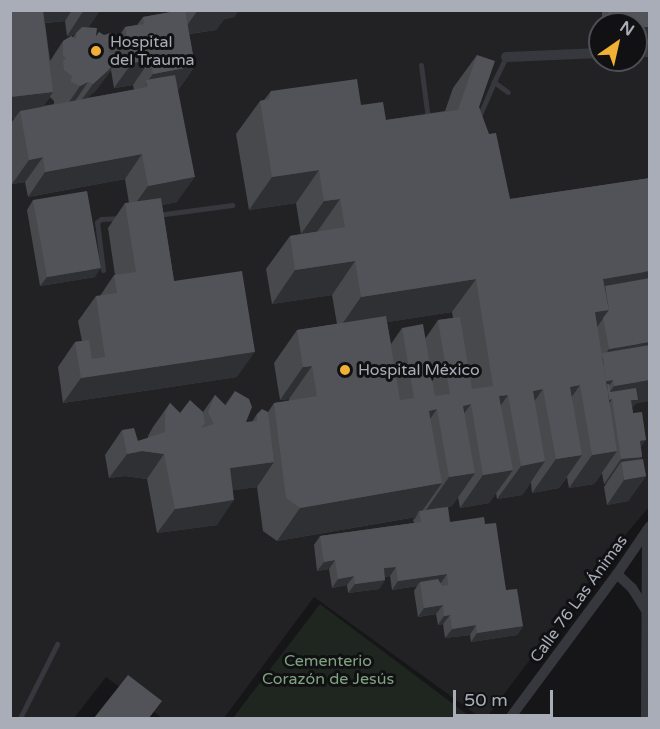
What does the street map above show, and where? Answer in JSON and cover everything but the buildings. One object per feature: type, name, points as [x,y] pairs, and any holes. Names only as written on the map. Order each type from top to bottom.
[{"type":"street","points":[[506,57],[588,54]]},
{"type":"street","points":[[646,718],[648,527]]},
{"type":"street","name":"Calle 76 Las Ánimas","points":[[510,718],[617,574],[648,527]]},
{"type":"street","points":[[617,574],[636,593],[647,615]]},
{"type":"lane","points":[[474,130],[506,57]]},
{"type":"lane","points":[[420,65],[430,130]]},
{"type":"lane","points":[[494,81],[508,92]]},
{"type":"lane","points":[[151,216],[232,205]]},
{"type":"lane","points":[[103,270],[97,222],[101,219],[131,217]]},
{"type":"lane","points":[[20,718],[57,644]]},
{"type":"shaded area","name":"Hospital México","points":[[10,11],[649,11],[649,507],[615,547],[486,718],[481,718],[314,597],[224,718],[162,718],[106,677],[74,718],[11,718]]},
{"type":"green space","name":"Cementerio Corazón de Jesús","points":[[320,604],[472,718],[233,718]]},
{"type":"place","name":"Hospital del Trauma","points":[[96,51]]},
{"type":"place","name":"Hospital México","points":[[345,370]]}]
